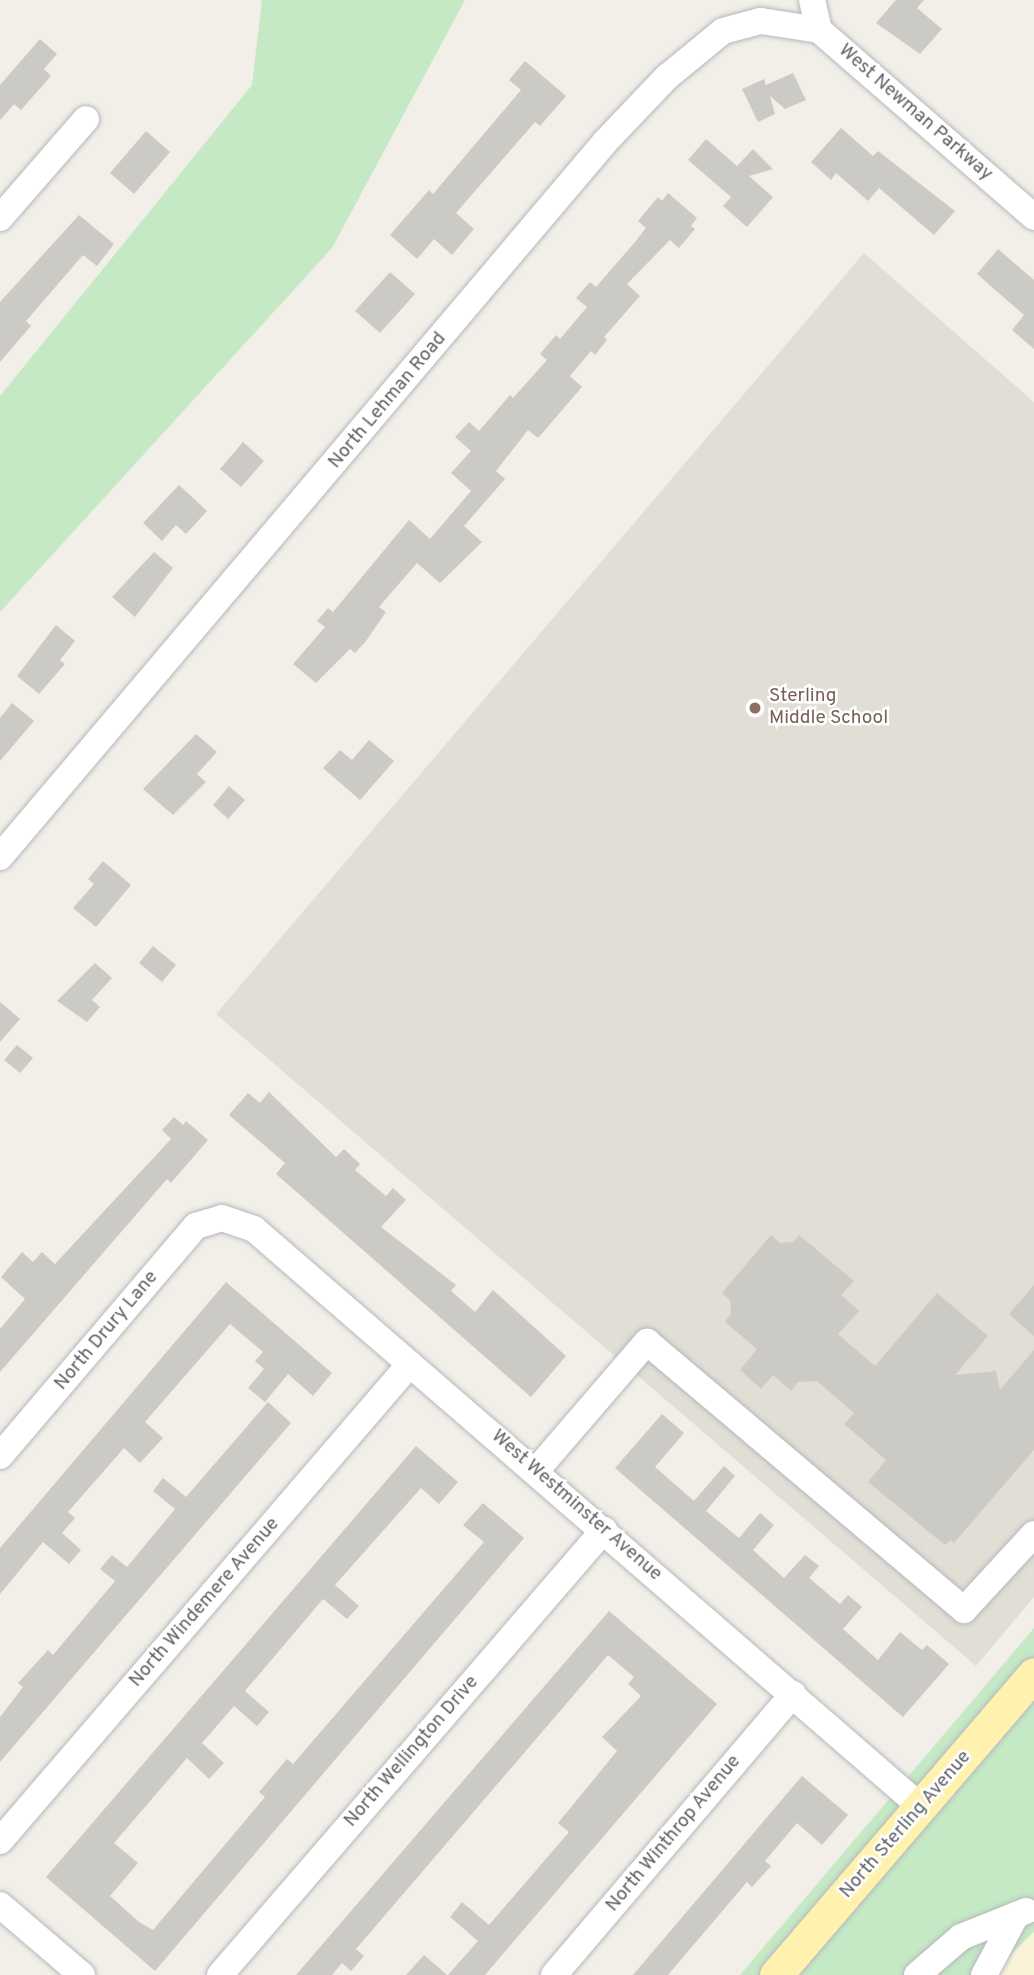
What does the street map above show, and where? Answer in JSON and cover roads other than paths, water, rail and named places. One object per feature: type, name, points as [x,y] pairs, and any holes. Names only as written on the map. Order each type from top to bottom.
[{"type":"main road","name":"North Sterling Avenue","points":[[776,1975],[1034,1674]]},
{"type":"street","name":"West Newman Parkway","points":[[812,0],[819,30],[1034,216]]},
{"type":"street","name":"North Lehman Road","points":[[0,857],[605,142],[667,77],[723,31],[761,22],[819,30]]},
{"type":"street","points":[[0,218],[86,119]]},
{"type":"street","name":"West Westminster Avenue","points":[[222,1218],[254,1229],[921,1807]]},
{"type":"street","name":"North Drury Lane","points":[[0,1456],[196,1226],[222,1218]]},
{"type":"street","points":[[535,1472],[647,1342],[964,1610],[1034,1534]]},
{"type":"street","name":"North Windemere Avenue","points":[[0,1841],[410,1364]]},
{"type":"street","name":"North Wellington Drive","points":[[220,1975],[604,1530]]},
{"type":"street","name":"North Winthrop Avenue","points":[[554,1975],[793,1694]]},
{"type":"street","points":[[0,1905],[82,1975]]},
{"type":"street","points":[[917,1975],[961,1937],[1021,1913],[984,1975]]},
{"type":"place","name":"Sterling Middle School","points":[[755,708]]}]
